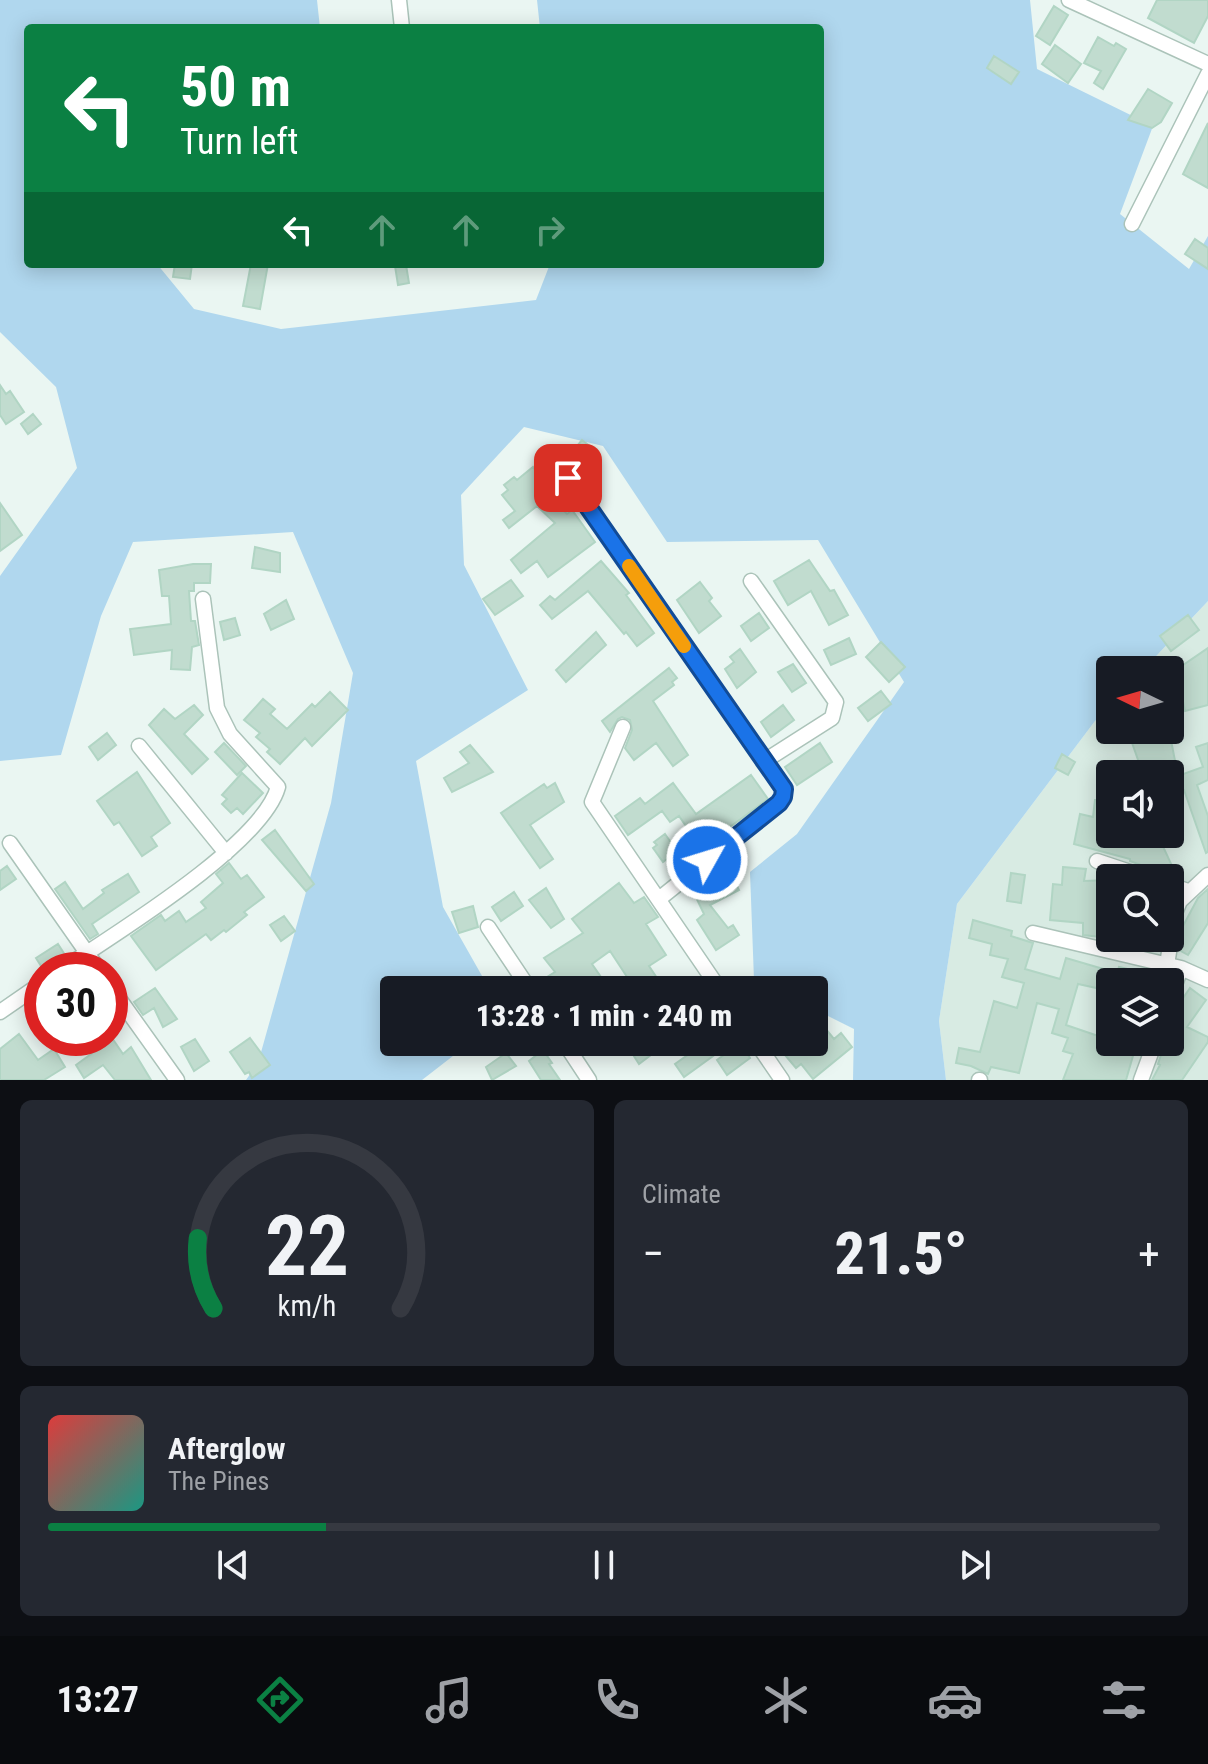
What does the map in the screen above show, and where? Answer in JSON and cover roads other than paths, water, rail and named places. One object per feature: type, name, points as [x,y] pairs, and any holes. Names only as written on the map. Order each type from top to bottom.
[{"type":"street","points":[[399,0],[402,24]]},
{"type":"street","points":[[1069,0],[1208,64]]},
{"type":"street","points":[[1132,224],[1208,74]]},
{"type":"street","points":[[568,478],[784,789],[783,797],[659,899]]},
{"type":"street","points":[[751,581],[836,702],[832,718],[763,762]]},
{"type":"street","points":[[87,952],[226,853],[252,830],[276,796],[278,787],[230,734],[217,708],[203,599]]},
{"type":"street","points":[[623,727],[592,802],[711,976]]},
{"type":"street","points":[[139,746],[226,853]]},
{"type":"street","points":[[10,843],[85,952]]},
{"type":"street","points":[[1097,861],[1106,864]]},
{"type":"street","points":[[1174,967],[1175,913],[1188,891],[1208,875]]},
{"type":"street","points":[[1184,890],[1188,891]]},
{"type":"street","points":[[488,927],[521,976]]},
{"type":"street","points":[[1033,933],[1174,967],[1208,980]]},
{"type":"street","points":[[0,1012],[24,995]]},
{"type":"street","points":[[128,1011],[177,1080]]},
{"type":"street","points":[[573,1056],[589,1080]]},
{"type":"street","points":[[766,1056],[782,1080]]},
{"type":"street","points":[[1141,1080],[1150,1056]]}]
